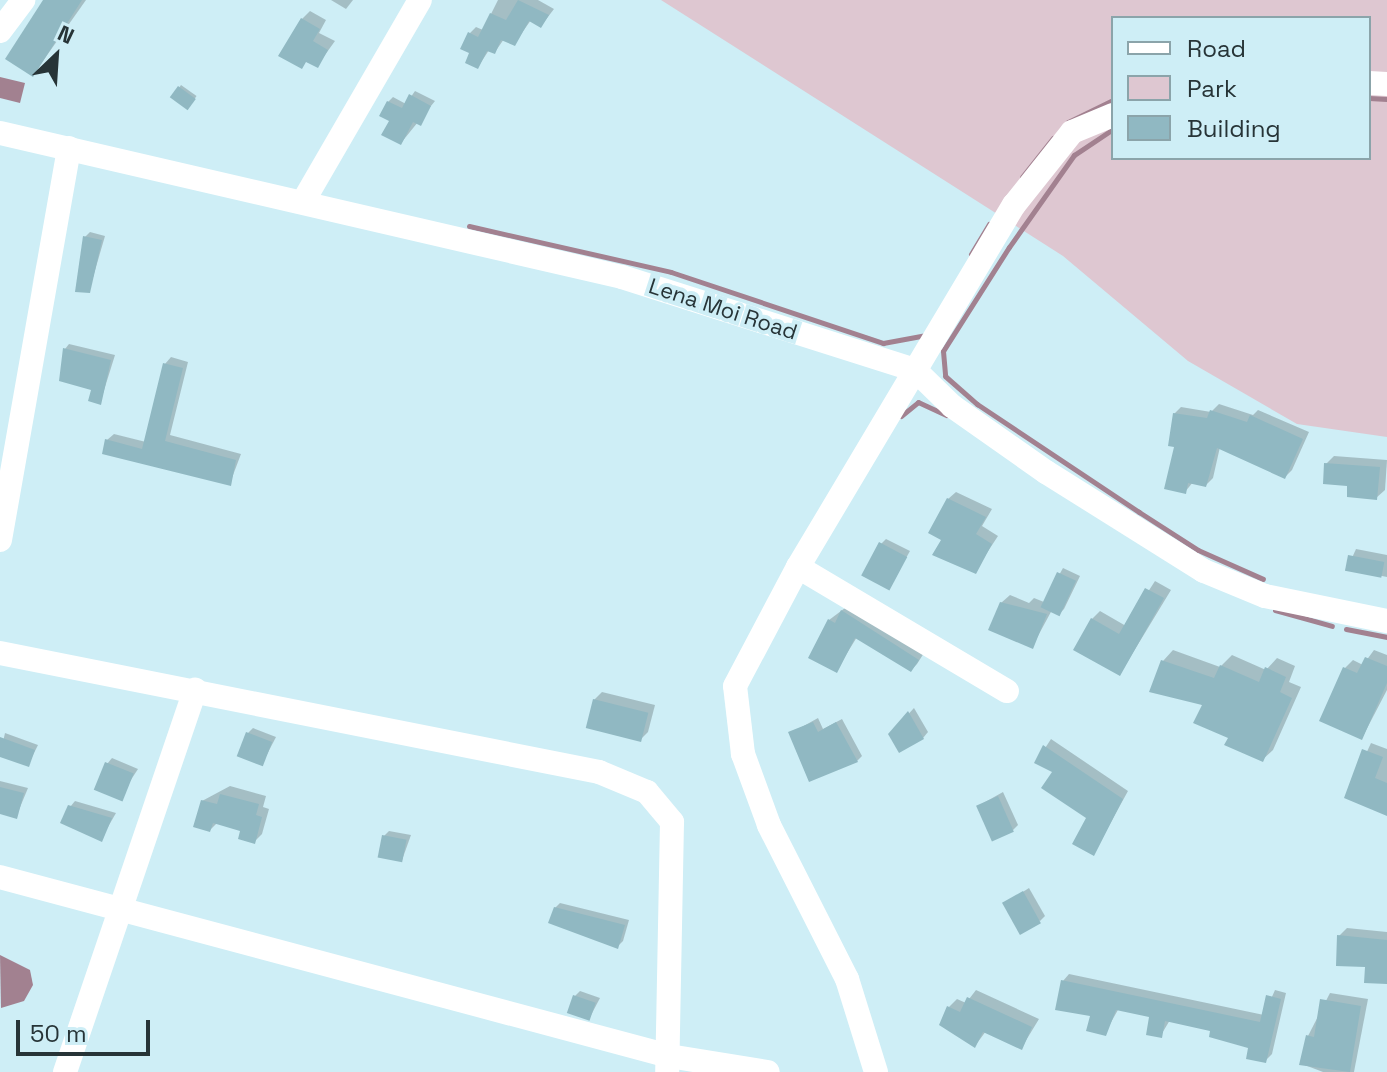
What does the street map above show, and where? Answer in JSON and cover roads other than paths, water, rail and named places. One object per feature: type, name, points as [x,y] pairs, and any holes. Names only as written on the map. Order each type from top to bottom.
[{"type":"street","points":[[0,31],[23,0]]},
{"type":"street","points":[[304,200],[420,0]]},
{"type":"street","points":[[876,1072],[847,979],[769,825],[735,723],[735,686],[798,567],[915,370],[1050,153],[1072,132],[1111,116]]},
{"type":"street","name":"Lena Moi Road","points":[[0,133],[304,200],[622,277],[915,370],[952,406],[1046,472],[1204,571],[1265,596],[1387,621]]},
{"type":"street","points":[[0,540],[69,148]]},
{"type":"street","points":[[798,567],[1007,691]]},
{"type":"street","points":[[0,653],[599,772],[647,792],[672,822],[668,1064]]},
{"type":"street","points":[[65,1072],[124,908],[195,690]]},
{"type":"street","points":[[0,877],[124,908],[668,1064],[768,1072]]},
{"type":"waterway","points":[[1371,98],[1387,99]]},
{"type":"waterway","points":[[1068,122],[1111,101]]},
{"type":"waterway","points":[[1111,130],[1074,155],[1009,247],[943,351],[945,376],[977,404],[1198,550],[1263,579]]},
{"type":"waterway","points":[[1022,177],[1053,138]]},
{"type":"waterway","points":[[971,254],[989,224]]},
{"type":"waterway","points":[[469,226],[671,272],[883,343],[926,335]]},
{"type":"waterway","points":[[901,416],[918,402],[946,415]]},
{"type":"waterway","points":[[1275,610],[1332,626]]},
{"type":"waterway","points":[[1346,629],[1387,637]]}]
